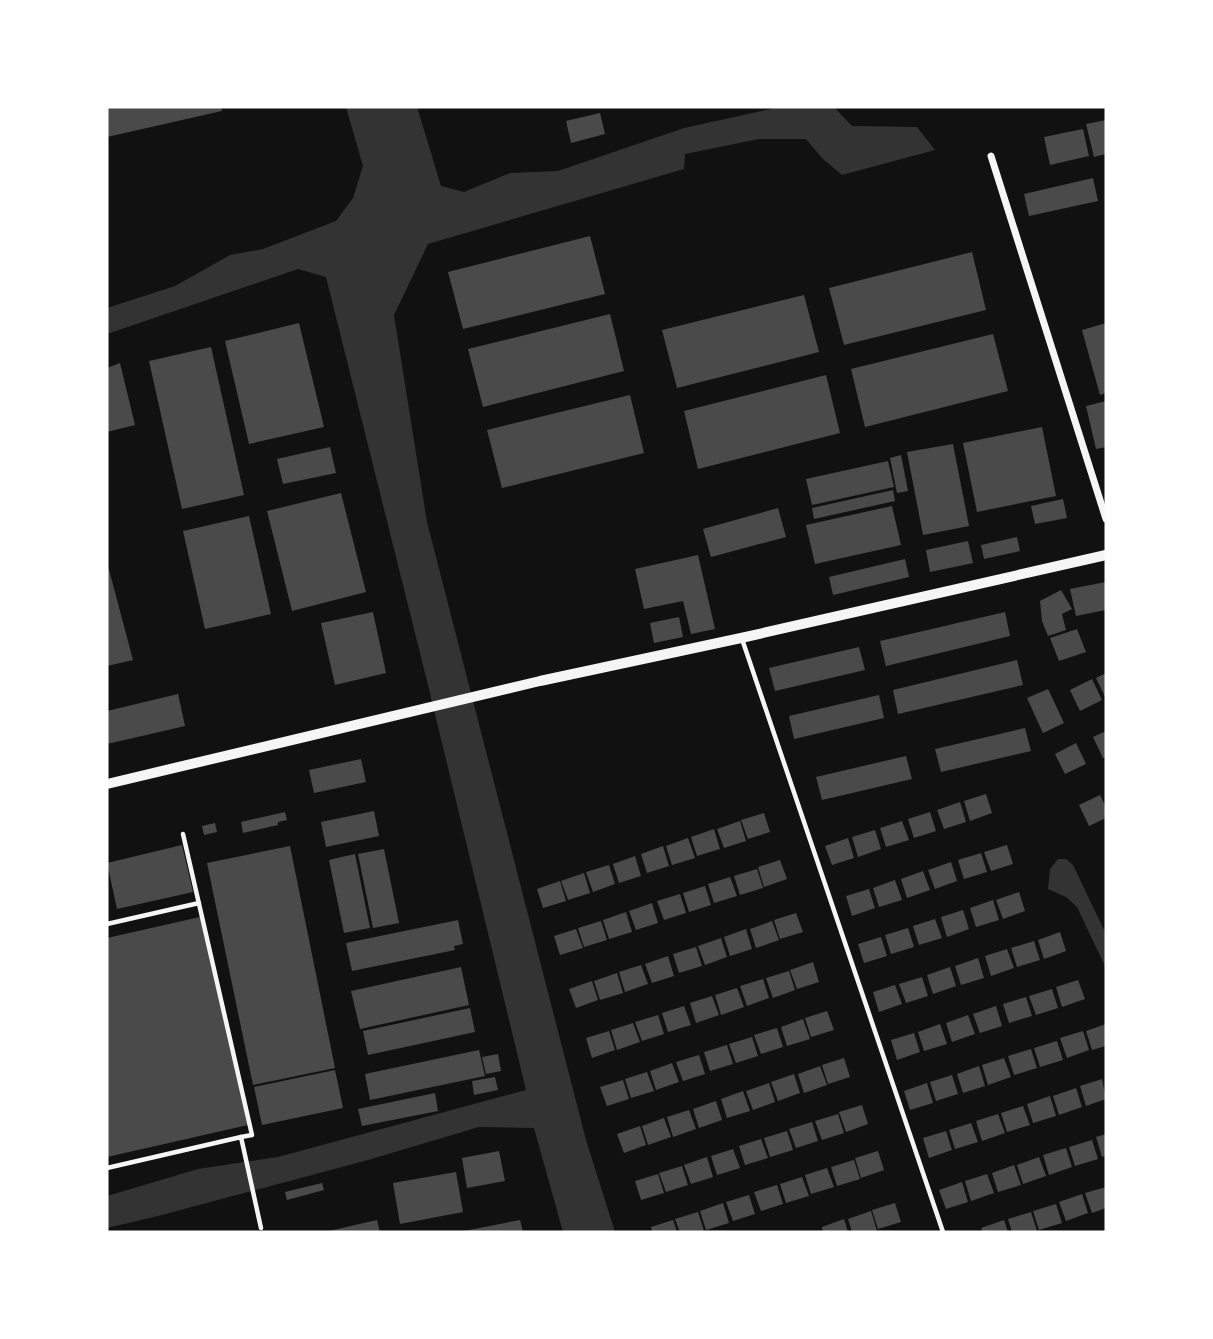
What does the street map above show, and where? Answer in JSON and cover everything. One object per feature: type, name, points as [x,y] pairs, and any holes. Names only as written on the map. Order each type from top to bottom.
[{"type":"street","points":[[990,156],[1106,519]]},
{"type":"street","points":[[107,784],[540,681],[1106,555]]},
{"type":"lane","points":[[741,638],[943,1232]]},
{"type":"lane","points":[[107,1168],[253,1135],[183,834]]},
{"type":"lane","points":[[107,925],[199,903]]},
{"type":"lane","points":[[241,1137],[261,1228]]},
{"type":"shaded area","points":[[346,107],[417,107],[441,186],[464,192],[510,173],[558,171],[684,128],[780,107],[834,107],[852,126],[917,127],[935,150],[842,175],[823,159],[806,139],[759,139],[685,154],[684,169],[428,244],[394,315],[427,522],[586,1140],[615,1232],[563,1232],[534,1128],[479,1127],[368,1160],[107,1228],[107,1196],[198,1169],[278,1157],[526,1090],[326,277],[298,269],[107,334],[107,308],[175,286],[230,255],[263,249],[336,221],[353,198],[363,166]]},
{"type":"shaded area","points":[[1058,859],[1066,859],[1073,865],[1106,934],[1106,968],[1077,907],[1066,897],[1048,889],[1050,869]]},
{"type":"building","points":[[107,107],[221,107],[222,111],[107,137]]},
{"type":"building","points":[[600,113],[605,134],[571,143],[566,121]]},
{"type":"building","points":[[1106,120],[1106,154],[1094,157],[1086,124]]},
{"type":"building","points":[[1083,129],[1089,156],[1050,165],[1044,137]]},
{"type":"building","points":[[1093,178],[1098,201],[1029,216],[1024,194]]},
{"type":"building","points":[[590,236],[605,294],[463,329],[448,272]]},
{"type":"building","points":[[972,252],[986,310],[844,345],[829,288]]},
{"type":"building","points":[[804,295],[819,352],[677,388],[662,330]]},
{"type":"building","points":[[610,314],[624,371],[483,407],[468,349]]},
{"type":"building","points":[[299,323],[324,427],[249,444],[225,341]]},
{"type":"building","points":[[1106,323],[1106,393],[1100,395],[1082,330]]},
{"type":"building","points":[[993,334],[1008,391],[865,427],[851,369]]},
{"type":"building","points":[[211,347],[244,495],[182,509],[149,361]]},
{"type":"building","points":[[120,363],[135,425],[107,432],[107,368]]},
{"type":"building","points":[[826,375],[840,433],[698,469],[684,411]]},
{"type":"building","points":[[630,395],[644,453],[502,488],[487,430]]},
{"type":"building","points":[[1106,401],[1106,447],[1096,449],[1086,406]]},
{"type":"building","points":[[1042,427],[1056,496],[977,512],[963,443]]},
{"type":"building","points":[[953,444],[969,526],[923,535],[907,452]]},
{"type":"building","points":[[330,447],[336,473],[283,484],[277,459]]},
{"type":"building","points":[[901,455],[908,491],[897,493],[890,458]]},
{"type":"building","points":[[888,461],[894,487],[812,505],[806,479]]},
{"type":"building","points":[[893,490],[895,501],[814,519],[812,508]]},
{"type":"building","points":[[341,493],[366,592],[292,611],[267,511]]},
{"type":"building","points":[[1063,499],[1067,518],[1035,524],[1031,506]]},
{"type":"building","points":[[892,506],[901,545],[815,564],[806,525]]},
{"type":"building","points":[[778,508],[786,537],[711,557],[703,529]]},
{"type":"building","points":[[249,516],[271,614],[205,629],[183,531]]},
{"type":"building","points":[[1017,537],[1020,551],[984,559],[981,545]]},
{"type":"building","points":[[968,541],[973,563],[930,572],[926,550]]},
{"type":"building","points":[[698,555],[715,629],[691,634],[683,601],[644,609],[635,569]]},
{"type":"building","points":[[905,559],[909,577],[833,595],[829,577]]},
{"type":"building","points":[[107,562],[133,660],[107,666]]},
{"type":"building","points":[[1106,582],[1106,610],[1076,616],[1070,589]]},
{"type":"building","points":[[1061,590],[1072,609],[1062,614],[1066,630],[1048,636],[1042,621],[1040,601]]},
{"type":"building","points":[[373,612],[386,673],[335,685],[321,623]]},
{"type":"building","points":[[1005,612],[1010,636],[886,666],[880,641]]},
{"type":"building","points":[[679,617],[683,637],[654,643],[650,623]]},
{"type":"building","points":[[1077,629],[1086,652],[1059,661],[1050,638]]},
{"type":"building","points":[[859,647],[865,670],[775,691],[769,668]]},
{"type":"building","points":[[1017,660],[1023,685],[898,714],[893,690]]},
{"type":"building","points":[[1106,673],[1106,699],[1096,678]]},
{"type":"building","points":[[1092,679],[1102,700],[1080,711],[1070,690]]},
{"type":"building","points":[[1048,689],[1064,723],[1043,733],[1027,698]]},
{"type":"building","points":[[178,694],[185,726],[107,744],[107,711]]},
{"type":"building","points":[[879,695],[884,718],[794,739],[789,716]]},
{"type":"building","points":[[1025,728],[1031,751],[941,772],[935,749]]},
{"type":"building","points":[[1106,731],[1106,757],[1103,758],[1093,737]]},
{"type":"building","points":[[1076,743],[1086,764],[1065,774],[1055,754]]},
{"type":"building","points":[[906,756],[912,779],[822,800],[816,777]]},
{"type":"building","points":[[361,759],[366,782],[314,793],[309,770]]},
{"type":"building","points":[[986,794],[992,813],[970,821],[964,801]]},
{"type":"building","points":[[1100,795],[1106,807],[1106,818],[1089,826],[1079,805]]},
{"type":"building","points":[[960,802],[966,822],[944,829],[937,810]]},
{"type":"building","points":[[374,811],[379,836],[326,847],[321,822]]},
{"type":"building","points":[[285,812],[287,820],[278,822],[278,825],[243,833],[241,822]]},
{"type":"building","points":[[930,812],[936,831],[914,838],[908,819]]},
{"type":"building","points":[[764,813],[770,832],[748,839],[741,820]]},
{"type":"building","points":[[740,821],[746,841],[724,848],[717,829]]},
{"type":"building","points":[[902,821],[909,840],[886,847],[880,828]]},
{"type":"building","points":[[215,823],[217,832],[204,835],[202,826]]},
{"type":"building","points":[[714,829],[720,849],[697,856],[691,837]]},
{"type":"building","points":[[875,830],[881,849],[858,857],[852,837]]},
{"type":"building","points":[[688,838],[695,858],[672,865],[666,846]]},
{"type":"building","points":[[848,838],[854,858],[832,865],[825,846]]},
{"type":"building","points":[[182,845],[193,892],[117,909],[107,863]]},
{"type":"building","points":[[1007,845],[1013,864],[991,871],[984,852]]},
{"type":"building","points":[[290,846],[335,1068],[253,1085],[207,863]]},
{"type":"building","points":[[663,846],[669,866],[647,873],[641,854]]},
{"type":"building","points":[[384,849],[399,923],[373,928],[358,854]]},
{"type":"building","points":[[981,853],[987,872],[964,879],[958,860]]},
{"type":"building","points":[[355,854],[370,928],[344,933],[329,860]]},
{"type":"building","points":[[635,856],[641,876],[619,883],[613,864]]},
{"type":"building","points":[[780,860],[787,879],[764,887],[758,867]]},
{"type":"building","points":[[951,862],[957,881],[935,889],[928,870]]},
{"type":"building","points":[[609,865],[615,884],[593,892],[586,872]]},
{"type":"building","points":[[757,869],[763,888],[740,895],[734,876]]},
{"type":"building","points":[[923,871],[930,890],[907,898],[901,879]]},
{"type":"building","points":[[584,873],[590,893],[568,900],[561,881]]},
{"type":"building","points":[[730,877],[737,896],[714,903],[708,884]]},
{"type":"building","points":[[895,880],[902,900],[879,907],[873,888]]},
{"type":"building","points":[[560,881],[566,901],[543,908],[537,889]]},
{"type":"building","points":[[705,886],[711,905],[689,912],[683,893]]},
{"type":"building","points":[[869,889],[875,908],[852,916],[846,896]]},
{"type":"building","points":[[1019,892],[1025,911],[1003,919],[996,900]]},
{"type":"building","points":[[680,894],[686,913],[664,920],[657,901]]},
{"type":"building","points":[[993,900],[999,920],[976,927],[970,908]]},
{"type":"building","points":[[652,903],[658,923],[636,930],[629,911]]},
{"type":"building","points":[[963,910],[969,929],[947,937],[941,917]]},
{"type":"building","points":[[626,912],[632,932],[609,939],[603,920]]},
{"type":"building","points":[[796,913],[803,932],[780,939],[774,920]]},
{"type":"building","points":[[200,917],[248,1125],[107,1157],[107,938]]},
{"type":"building","points":[[935,919],[942,938],[919,945],[913,926]]},
{"type":"building","points":[[458,920],[463,944],[454,946],[455,950],[352,971],[346,943]]},
{"type":"building","points":[[601,921],[607,940],[584,947],[578,928]]},
{"type":"building","points":[[772,921],[779,940],[756,948],[750,929]]},
{"type":"building","points":[[908,928],[914,947],[891,954],[885,935]]},
{"type":"building","points":[[576,929],[583,948],[560,955],[554,936]]},
{"type":"building","points":[[746,929],[752,949],[730,956],[724,937]]},
{"type":"building","points":[[1060,932],[1066,951],[1044,959],[1038,940]]},
{"type":"building","points":[[881,937],[887,956],[864,963],[858,944]]},
{"type":"building","points":[[721,938],[727,957],[705,965],[698,946]]},
{"type":"building","points":[[1034,941],[1040,960],[1017,967],[1011,948]]},
{"type":"building","points":[[696,947],[702,966],[679,973],[673,954]]},
{"type":"building","points":[[1007,949],[1014,968],[991,976],[985,956]]},
{"type":"building","points":[[668,956],[674,976],[652,983],[645,964]]},
{"type":"building","points":[[978,958],[984,978],[961,985],[955,966]]},
{"type":"building","points":[[813,962],[819,982],[797,989],[790,970]]},
{"type":"building","points":[[641,965],[648,984],[625,992],[619,972]]},
{"type":"building","points":[[461,967],[469,1005],[360,1029],[351,991]]},
{"type":"building","points":[[950,967],[956,986],[933,994],[927,975]]},
{"type":"building","points":[[789,971],[795,990],[773,998],[766,978]]},
{"type":"building","points":[[617,973],[623,993],[600,1000],[594,981]]},
{"type":"building","points":[[922,977],[928,996],[906,1003],[899,984]]},
{"type":"building","points":[[763,979],[769,998],[747,1006],[740,986]]},
{"type":"building","points":[[1078,980],[1085,999],[1062,1007],[1056,987]]},
{"type":"building","points":[[592,981],[598,1000],[576,1008],[569,989]]},
{"type":"building","points":[[895,985],[902,1004],[879,1012],[873,992]]},
{"type":"building","points":[[737,988],[744,1007],[721,1015],[715,995]]},
{"type":"building","points":[[1052,989],[1058,1008],[1036,1015],[1029,996]]},
{"type":"building","points":[[712,996],[719,1015],[696,1023],[690,1003]]},
{"type":"building","points":[[1026,997],[1032,1016],[1009,1023],[1003,1004]]},
{"type":"building","points":[[684,1006],[691,1025],[668,1032],[662,1013]]},
{"type":"building","points":[[996,1006],[1002,1026],[980,1033],[973,1014]]},
{"type":"building","points":[[470,1008],[475,1032],[368,1055],[363,1031]]},
{"type":"building","points":[[827,1011],[834,1030],[811,1037],[805,1018]]},
{"type":"building","points":[[658,1015],[664,1034],[642,1041],[635,1022]]},
{"type":"building","points":[[968,1015],[975,1034],[952,1042],[946,1023]]},
{"type":"building","points":[[803,1019],[810,1039],[787,1046],[781,1027]]},
{"type":"building","points":[[633,1023],[640,1042],[617,1050],[611,1030]]},
{"type":"building","points":[[940,1024],[947,1044],[924,1051],[918,1032]]},
{"type":"building","points":[[1106,1024],[1106,1046],[1092,1050],[1086,1031]]},
{"type":"building","points":[[777,1028],[783,1047],[761,1054],[754,1035]]},
{"type":"building","points":[[609,1031],[615,1050],[592,1058],[586,1038]]},
{"type":"building","points":[[1083,1031],[1089,1050],[1067,1058],[1060,1038]]},
{"type":"building","points":[[914,1033],[920,1052],[897,1060],[891,1040]]},
{"type":"building","points":[[752,1037],[758,1056],[736,1063],[729,1044]]},
{"type":"building","points":[[1057,1041],[1063,1060],[1040,1067],[1034,1048]]},
{"type":"building","points":[[727,1045],[733,1064],[710,1071],[704,1052]]},
{"type":"building","points":[[1031,1049],[1037,1068],[1014,1075],[1008,1056]]},
{"type":"building","points":[[479,1050],[485,1076],[370,1100],[365,1074]]},
{"type":"building","points":[[498,1054],[501,1071],[486,1074],[482,1057]]},
{"type":"building","points":[[699,1055],[705,1074],[683,1081],[676,1062]]},
{"type":"building","points":[[844,1058],[850,1077],[828,1084],[822,1065]]},
{"type":"building","points":[[1004,1058],[1011,1077],[988,1085],[982,1065]]},
{"type":"building","points":[[672,1063],[679,1082],[656,1090],[650,1071]]},
{"type":"building","points":[[820,1066],[827,1085],[804,1093],[798,1074]]},
{"type":"building","points":[[979,1066],[985,1086],[963,1093],[957,1074]]},
{"type":"building","points":[[335,1070],[343,1108],[262,1125],[254,1087]]},
{"type":"building","points":[[647,1072],[654,1091],[631,1098],[625,1079]]},
{"type":"building","points":[[794,1074],[800,1093],[778,1101],[771,1082]]},
{"type":"building","points":[[952,1075],[958,1094],[936,1101],[930,1082]]},
{"type":"building","points":[[495,1077],[498,1090],[474,1095],[472,1081]]},
{"type":"building","points":[[1102,1079],[1106,1099],[1086,1106],[1080,1086]]},
{"type":"building","points":[[623,1080],[629,1099],[607,1106],[600,1087]]},
{"type":"building","points":[[769,1083],[775,1102],[753,1110],[746,1091]]},
{"type":"building","points":[[927,1083],[933,1103],[910,1110],[904,1091]]},
{"type":"building","points":[[1076,1088],[1082,1107],[1059,1115],[1053,1096]]},
{"type":"building","points":[[743,1091],[750,1111],[727,1118],[721,1099]]},
{"type":"building","points":[[435,1093],[438,1111],[362,1126],[358,1109]]},
{"type":"building","points":[[1050,1096],[1056,1116],[1033,1123],[1027,1104]]},
{"type":"building","points":[[716,1101],[722,1120],[699,1128],[693,1109]]},
{"type":"building","points":[[862,1105],[868,1124],[846,1132],[839,1112]]},
{"type":"building","points":[[1023,1106],[1030,1125],[1007,1132],[1001,1113]]},
{"type":"building","points":[[689,1110],[696,1129],[673,1137],[667,1117]]},
{"type":"building","points":[[838,1114],[844,1133],[822,1140],[815,1121]]},
{"type":"building","points":[[998,1114],[1005,1133],[982,1141],[976,1121]]},
{"type":"building","points":[[664,1118],[671,1137],[648,1145],[642,1126]]},
{"type":"building","points":[[812,1122],[818,1141],[796,1148],[789,1129]]},
{"type":"building","points":[[971,1123],[978,1142],[955,1149],[949,1130]]},
{"type":"building","points":[[640,1126],[646,1145],[624,1153],[617,1134]]},
{"type":"building","points":[[787,1131],[793,1150],[770,1157],[764,1138]]},
{"type":"building","points":[[946,1131],[952,1150],[929,1158],[923,1138]]},
{"type":"building","points":[[1106,1134],[1106,1155],[1102,1157],[1096,1137]]},
{"type":"building","points":[[761,1139],[768,1158],[745,1165],[739,1146]]},
{"type":"building","points":[[1092,1140],[1098,1159],[1075,1166],[1069,1147]]},
{"type":"building","points":[[1066,1148],[1072,1167],[1049,1175],[1043,1155]]},
{"type":"building","points":[[733,1149],[740,1168],[717,1175],[711,1156]]},
{"type":"building","points":[[499,1151],[505,1181],[467,1188],[462,1158]]},
{"type":"building","points":[[878,1151],[884,1170],[861,1178],[855,1158]]},
{"type":"building","points":[[707,1157],[713,1177],[691,1184],[684,1165]]},
{"type":"building","points":[[1039,1157],[1046,1176],[1023,1184],[1017,1165]]},
{"type":"building","points":[[854,1160],[860,1179],[837,1186],[831,1167]]},
{"type":"building","points":[[1014,1165],[1021,1185],[998,1192],[992,1173]]},
{"type":"building","points":[[682,1166],[688,1185],[666,1192],[659,1173]]},
{"type":"building","points":[[827,1168],[834,1187],[811,1194],[805,1175]]},
{"type":"building","points":[[456,1172],[463,1212],[400,1224],[393,1183]]},
{"type":"building","points":[[658,1174],[664,1193],[641,1200],[635,1181]]},
{"type":"building","points":[[987,1174],[994,1193],[971,1201],[965,1181]]},
{"type":"building","points":[[802,1177],[809,1196],[786,1203],[780,1184]]},
{"type":"building","points":[[962,1182],[968,1202],[946,1209],[939,1190]]},
{"type":"building","points":[[322,1183],[324,1190],[287,1200],[285,1192]]},
{"type":"building","points":[[777,1185],[783,1204],[761,1211],[754,1192]]},
{"type":"building","points":[[1106,1187],[1106,1208],[1092,1213],[1085,1193]]},
{"type":"building","points":[[1082,1194],[1088,1213],[1066,1221],[1059,1202]]},
{"type":"building","points":[[749,1195],[755,1214],[733,1221],[726,1202]]},
{"type":"building","points":[[723,1203],[729,1223],[706,1230],[700,1211]]},
{"type":"building","points":[[895,1203],[901,1222],[878,1229],[872,1210]]},
{"type":"building","points":[[1056,1204],[1062,1223],[1039,1230],[1033,1211]]},
{"type":"building","points":[[871,1211],[877,1231],[852,1232],[848,1219]]},
{"type":"building","points":[[698,1212],[704,1231],[680,1232],[675,1219]]},
{"type":"building","points":[[1031,1212],[1037,1231],[1012,1232],[1008,1219]]},
{"type":"building","points":[[844,1219],[848,1232],[823,1232],[822,1227]]},
{"type":"building","points":[[377,1220],[380,1232],[329,1232],[329,1231]]},
{"type":"building","points":[[520,1220],[523,1232],[464,1232],[464,1231]]},
{"type":"building","points":[[673,1220],[677,1232],[652,1232],[651,1227]]},
{"type":"building","points":[[1004,1220],[1008,1232],[983,1232],[981,1228]]}]
